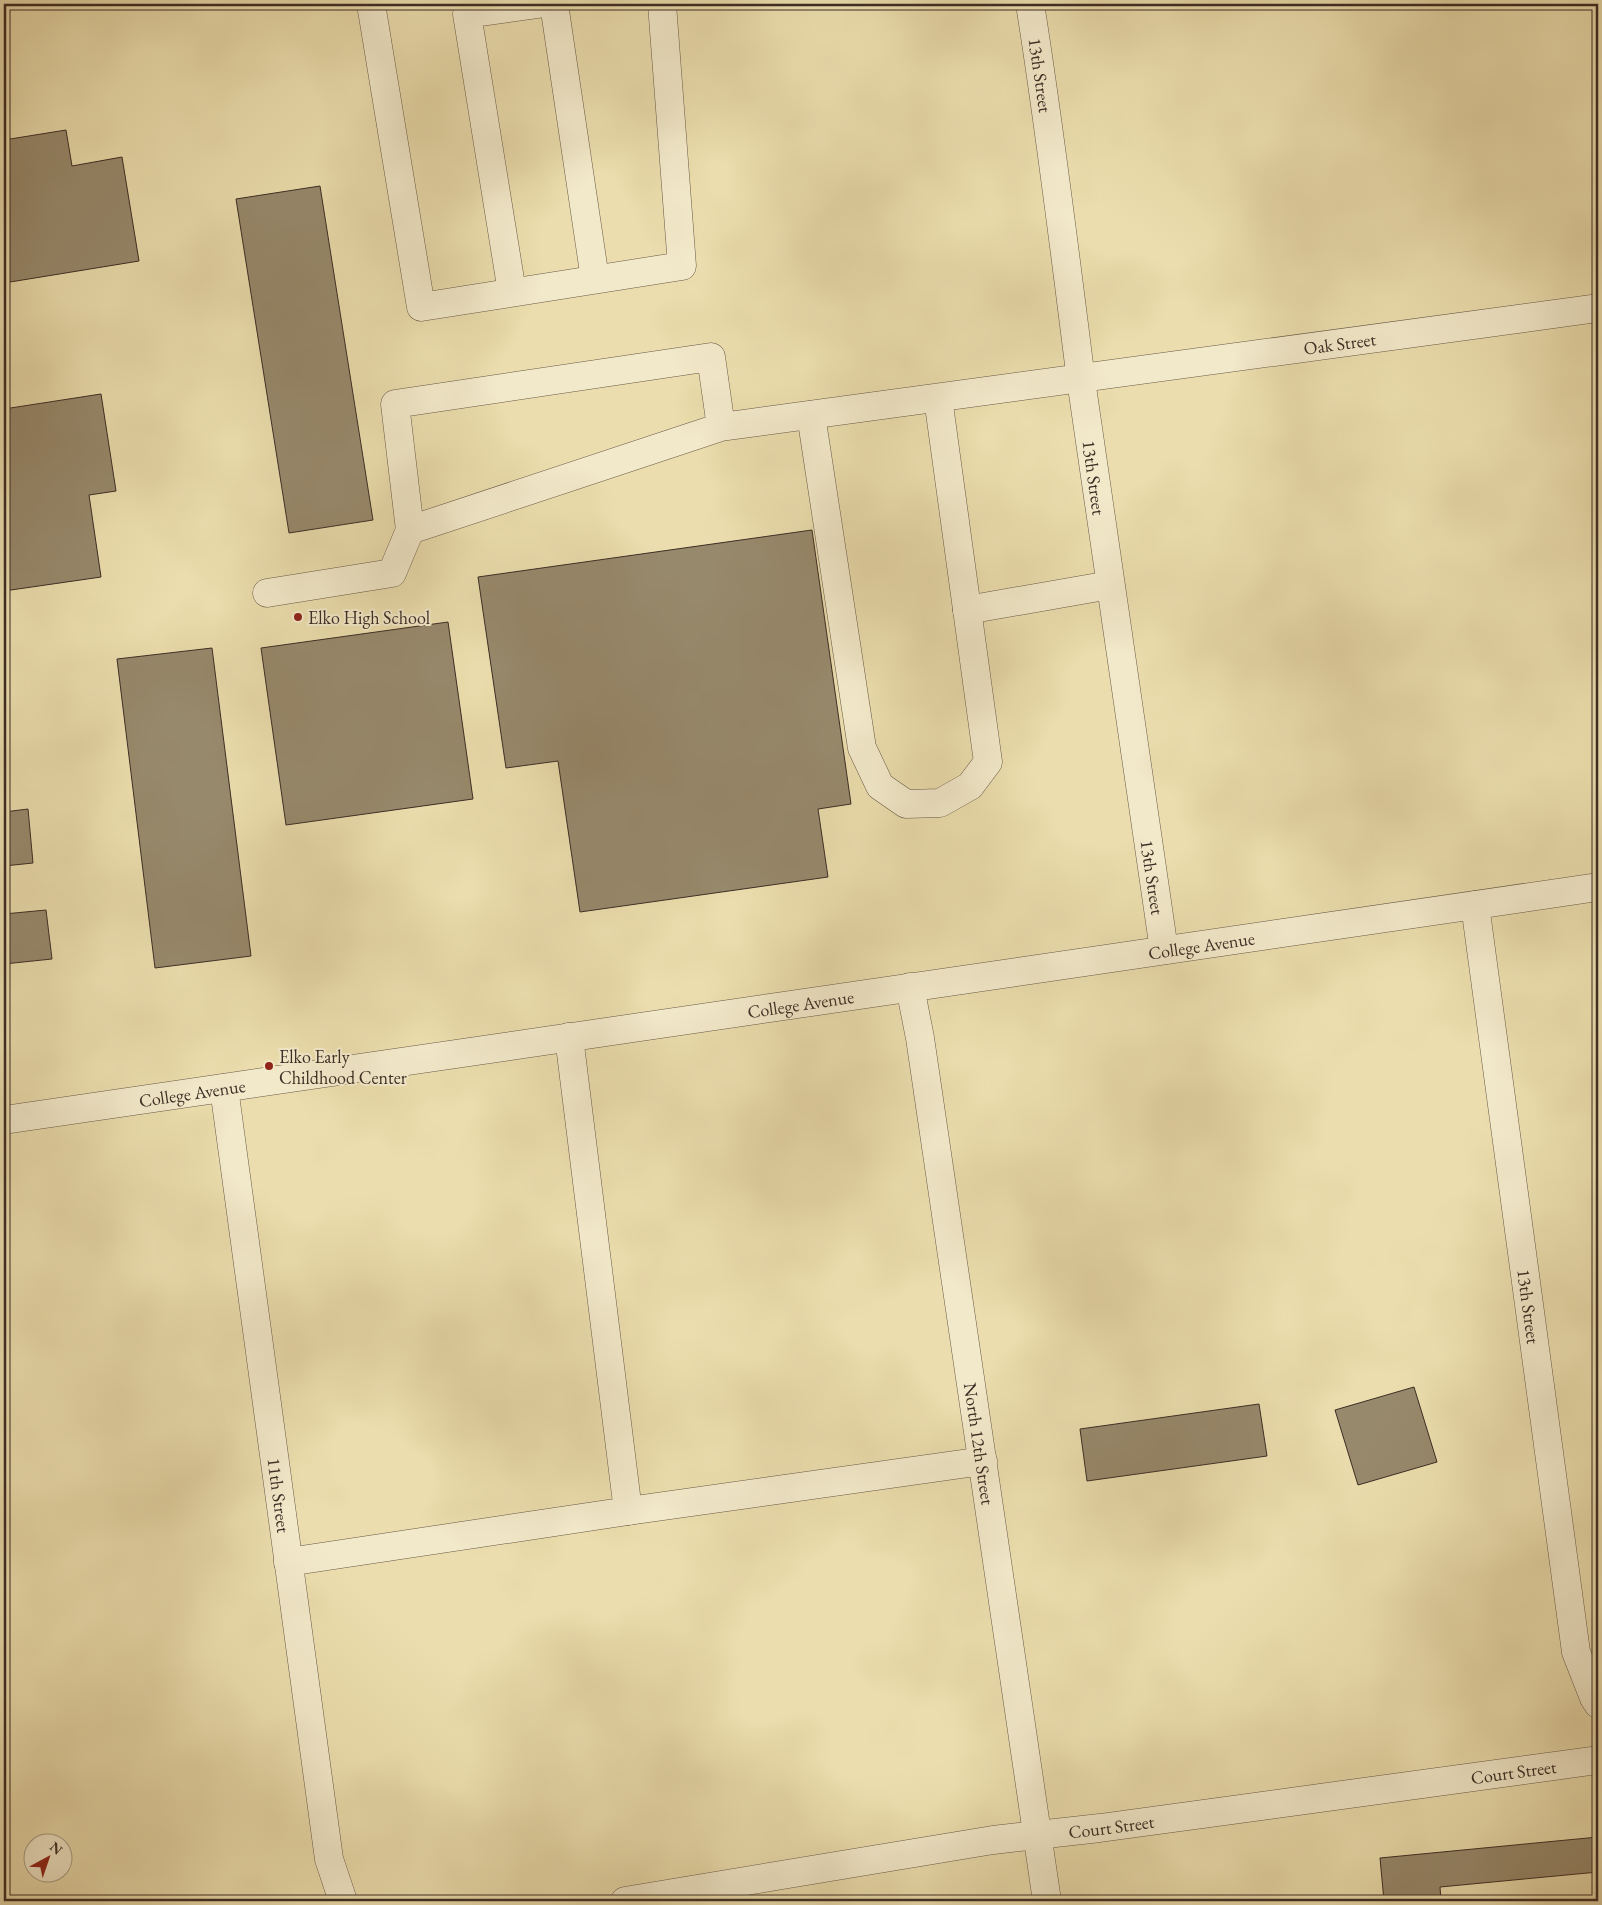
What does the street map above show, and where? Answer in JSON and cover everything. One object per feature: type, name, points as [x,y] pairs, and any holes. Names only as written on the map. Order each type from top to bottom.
[{"type":"street","points":[[371,4],[421,307],[682,266],[662,4]]},
{"type":"street","points":[[512,292],[467,14],[538,4]]},
{"type":"street","points":[[554,4],[595,280]]},
{"type":"street","name":"13th Street","points":[[1030,4],[1049,121],[1081,379],[1164,950]]},
{"type":"street","name":"Oak Street","points":[[410,530],[720,427],[1598,308]]},
{"type":"street","points":[[267,593],[392,573],[410,530],[396,404],[711,357],[720,427]]},
{"type":"street","points":[[812,415],[862,748],[880,786],[906,804],[940,803],[970,786],[988,762],[938,398]]},
{"type":"street","points":[[967,610],[1110,585]]},
{"type":"street","name":"College Avenue","points":[[4,1120],[1598,887]]},
{"type":"street","name":"13th Street","points":[[1475,905],[1576,1652],[1598,1704]]},
{"type":"street","name":"North 12th Street","points":[[910,987],[920,1038],[1047,1901]]},
{"type":"street","points":[[569,1037],[628,1511]]},
{"type":"street","name":"11th Street","points":[[224,1088],[328,1859],[343,1901]]},
{"type":"street","points":[[288,1562],[628,1511],[983,1462]]},
{"type":"street","name":"Court Street","points":[[625,1901],[1037,1834],[1110,1826],[1598,1760]]},
{"type":"building","points":[[66,130],[72,166],[122,157],[139,261],[4,283],[4,140]]},
{"type":"building","points":[[320,186],[373,520],[289,533],[236,199]]},
{"type":"building","points":[[101,394],[116,491],[89,495],[101,577],[4,591],[4,409]]},
{"type":"building","points":[[812,530],[851,804],[818,809],[828,877],[580,912],[558,761],[506,768],[478,577]]},
{"type":"building","points":[[448,622],[473,799],[286,825],[261,648]]},
{"type":"building","points":[[212,648],[251,956],[155,968],[117,659]]},
{"type":"building","points":[[28,809],[33,863],[4,866],[4,812]]},
{"type":"building","points":[[46,910],[52,959],[4,964],[4,914]]},
{"type":"building","points":[[1414,1387],[1437,1462],[1358,1485],[1335,1410]]},
{"type":"building","points":[[1259,1404],[1267,1456],[1087,1481],[1080,1429]]},
{"type":"building","points":[[1598,1837],[1598,1872],[1440,1887],[1441,1901],[1384,1901],[1380,1858]]},
{"type":"place","name":"Elko High School","points":[[298,617]]},
{"type":"place","name":"Elko Early Childhood Center","points":[[269,1066]]}]
